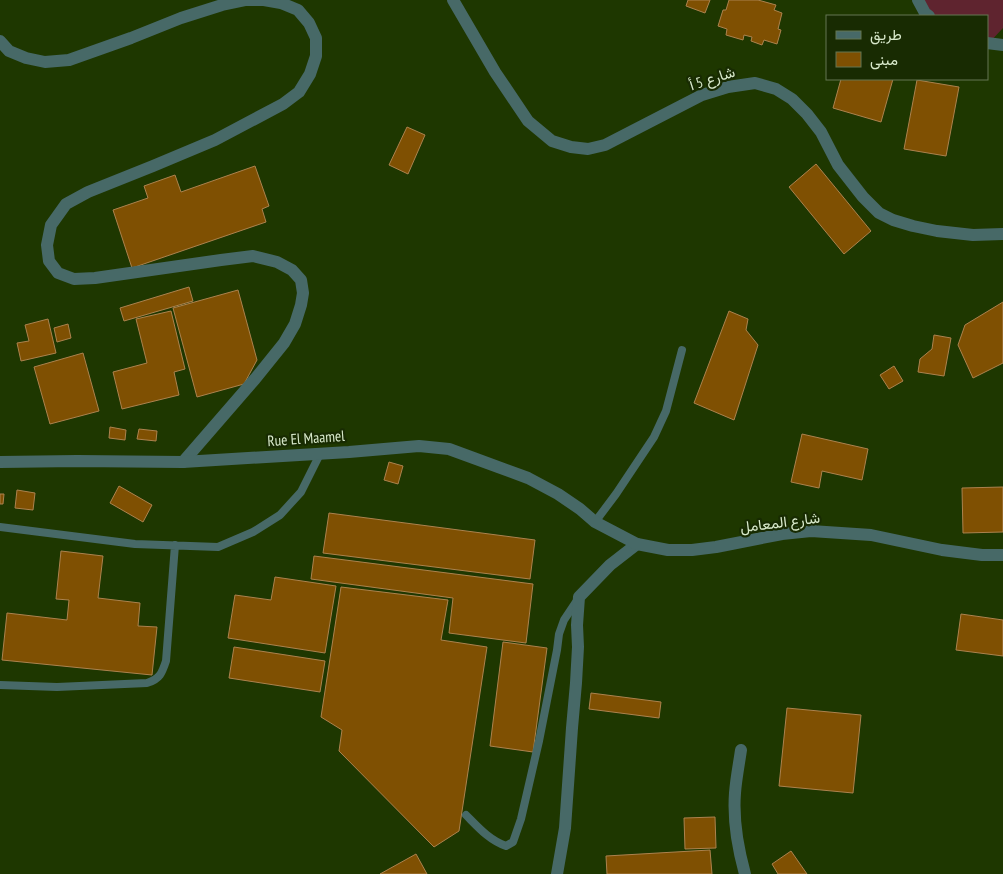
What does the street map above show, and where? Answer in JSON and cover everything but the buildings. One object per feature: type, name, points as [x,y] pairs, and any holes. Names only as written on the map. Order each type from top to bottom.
[{"type":"street","points":[[0,41],[9,51],[26,58],[45,62],[69,60],[181,18],[222,5],[246,0],[282,2],[298,10],[309,22],[316,38],[316,56],[310,74],[299,92],[283,104],[215,140],[88,192],[66,204],[51,225],[48,261],[58,273],[74,279],[94,278],[253,256],[277,262],[292,270],[301,280],[303,292],[301,305],[295,324],[284,343],[183,462]]},
{"type":"street","name":"شارع 5 أ","points":[[453,0],[510,96],[528,121],[552,141],[571,147],[588,149],[605,145],[702,95],[728,86],[755,82],[776,89],[792,99],[807,114],[821,132],[838,165],[863,198],[879,213],[893,220],[937,231],[973,236],[1003,234]]},
{"type":"street","points":[[918,0],[928,15]]},
{"type":"street","points":[[988,42],[1003,45]]},
{"type":"street","name":"Rue El Maamel","points":[[0,462],[183,462],[419,446],[450,450],[528,478],[558,494],[595,522]]},
{"type":"street","name":"شارع المعامل","points":[[595,522],[637,544],[668,550],[716,547],[782,534],[819,531],[871,535],[942,550],[982,555],[1003,555]]},
{"type":"street","points":[[558,874],[564,828],[576,683],[579,597],[610,565],[637,544]]},
{"type":"street","points":[[741,750],[735,792],[735,813],[745,874]]},
{"type":"lane","points":[[595,522],[654,436],[666,410],[682,350]]},
{"type":"lane","points":[[0,527],[135,544],[218,546],[253,532],[280,515],[301,492],[320,454]]},
{"type":"lane","points":[[0,685],[57,687],[138,684],[155,681],[162,673],[166,661],[175,545]]},
{"type":"lane","points":[[466,815],[488,837],[497,843],[506,846],[513,842],[521,819],[539,740],[559,634],[564,620],[579,597]]},
{"type":"shaded area","points":[[923,0],[1003,0],[1003,28],[988,44],[988,15],[932,15]]}]
